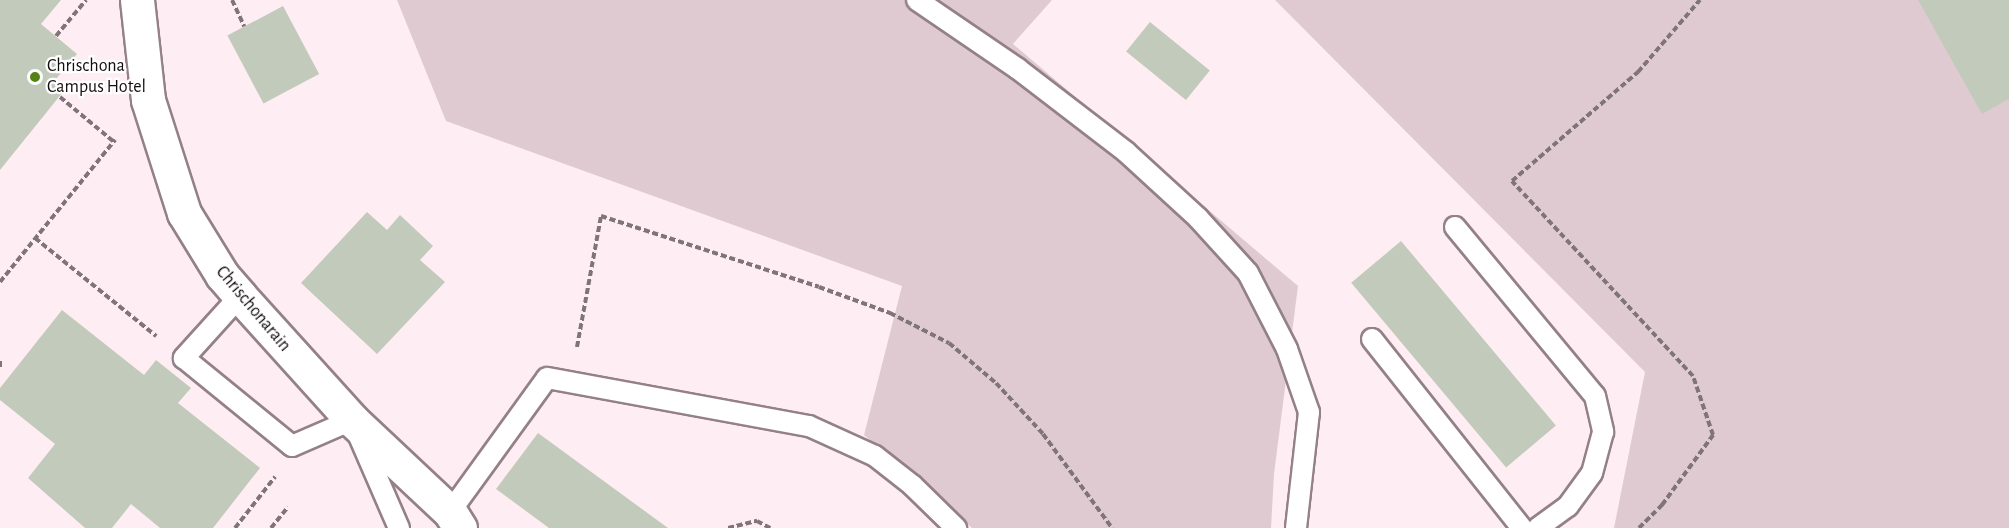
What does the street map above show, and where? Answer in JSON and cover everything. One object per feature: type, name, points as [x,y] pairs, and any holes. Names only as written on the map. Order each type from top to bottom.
[{"type":"street","name":"Chrischonarain","points":[[137,0],[148,100],[184,213],[222,275],[240,296],[352,420],[455,520]]},
{"type":"lane","points":[[917,0],[1018,69],[1126,152],[1198,218],[1248,273],[1287,349],[1310,412],[1296,528]]},
{"type":"lane","points":[[1455,227],[1595,396],[1603,432],[1592,473],[1568,506],[1538,528]]},
{"type":"lane","points":[[240,296],[184,358],[292,446],[352,420],[399,528]]},
{"type":"lane","points":[[1372,339],[1522,528]]},
{"type":"lane","points":[[455,520],[547,378],[809,426],[875,456],[912,485],[956,528]]},
{"type":"path","points":[[56,36],[86,0]]},
{"type":"path","points":[[232,0],[244,26]]},
{"type":"path","points":[[1639,528],[1662,505],[1713,435],[1693,376],[1512,181],[1638,72],[1700,0]]},
{"type":"path","points":[[0,282],[114,142]]},
{"type":"path","points":[[571,381],[601,216],[819,287],[890,313],[949,343],[996,383],[1043,434],[1112,528]]},
{"type":"path","points":[[35,238],[184,358]]},
{"type":"path","points":[[0,362],[0,367]]},
{"type":"path","points":[[235,528],[273,481]]},
{"type":"path","points":[[271,528],[288,507]]},
{"type":"path","points":[[728,528],[757,521],[770,528]]},
{"type":"shaded area","points":[[397,0],[1052,0],[1013,44],[1298,286],[1274,474],[1271,528],[972,528],[864,435],[902,286],[446,121]]},
{"type":"shaded area","points":[[1275,0],[2009,0],[2009,528],[1614,528],[1645,372]]},
{"type":"building","points":[[0,0],[61,0],[41,24],[77,54],[56,79],[67,87],[0,170]]},
{"type":"building","points":[[1918,0],[2009,0],[2009,99],[1982,114]]},
{"type":"building","points":[[283,6],[319,74],[264,104],[227,36]]},
{"type":"building","points":[[1150,22],[1210,70],[1186,100],[1126,52]]},
{"type":"building","points":[[367,212],[387,230],[400,215],[433,246],[420,260],[445,282],[377,354],[301,283]]},
{"type":"building","points":[[1401,241],[1556,426],[1506,467],[1351,283]]},
{"type":"building","points":[[62,310],[144,375],[156,360],[191,388],[178,403],[260,468],[213,528],[160,528],[131,504],[112,528],[85,528],[28,478],[55,444],[0,400],[0,388]]},
{"type":"building","points":[[538,433],[668,528],[549,528],[496,489]]},
{"type":"place","name":"Chrischona Campus Hotel","points":[[35,77]]}]
